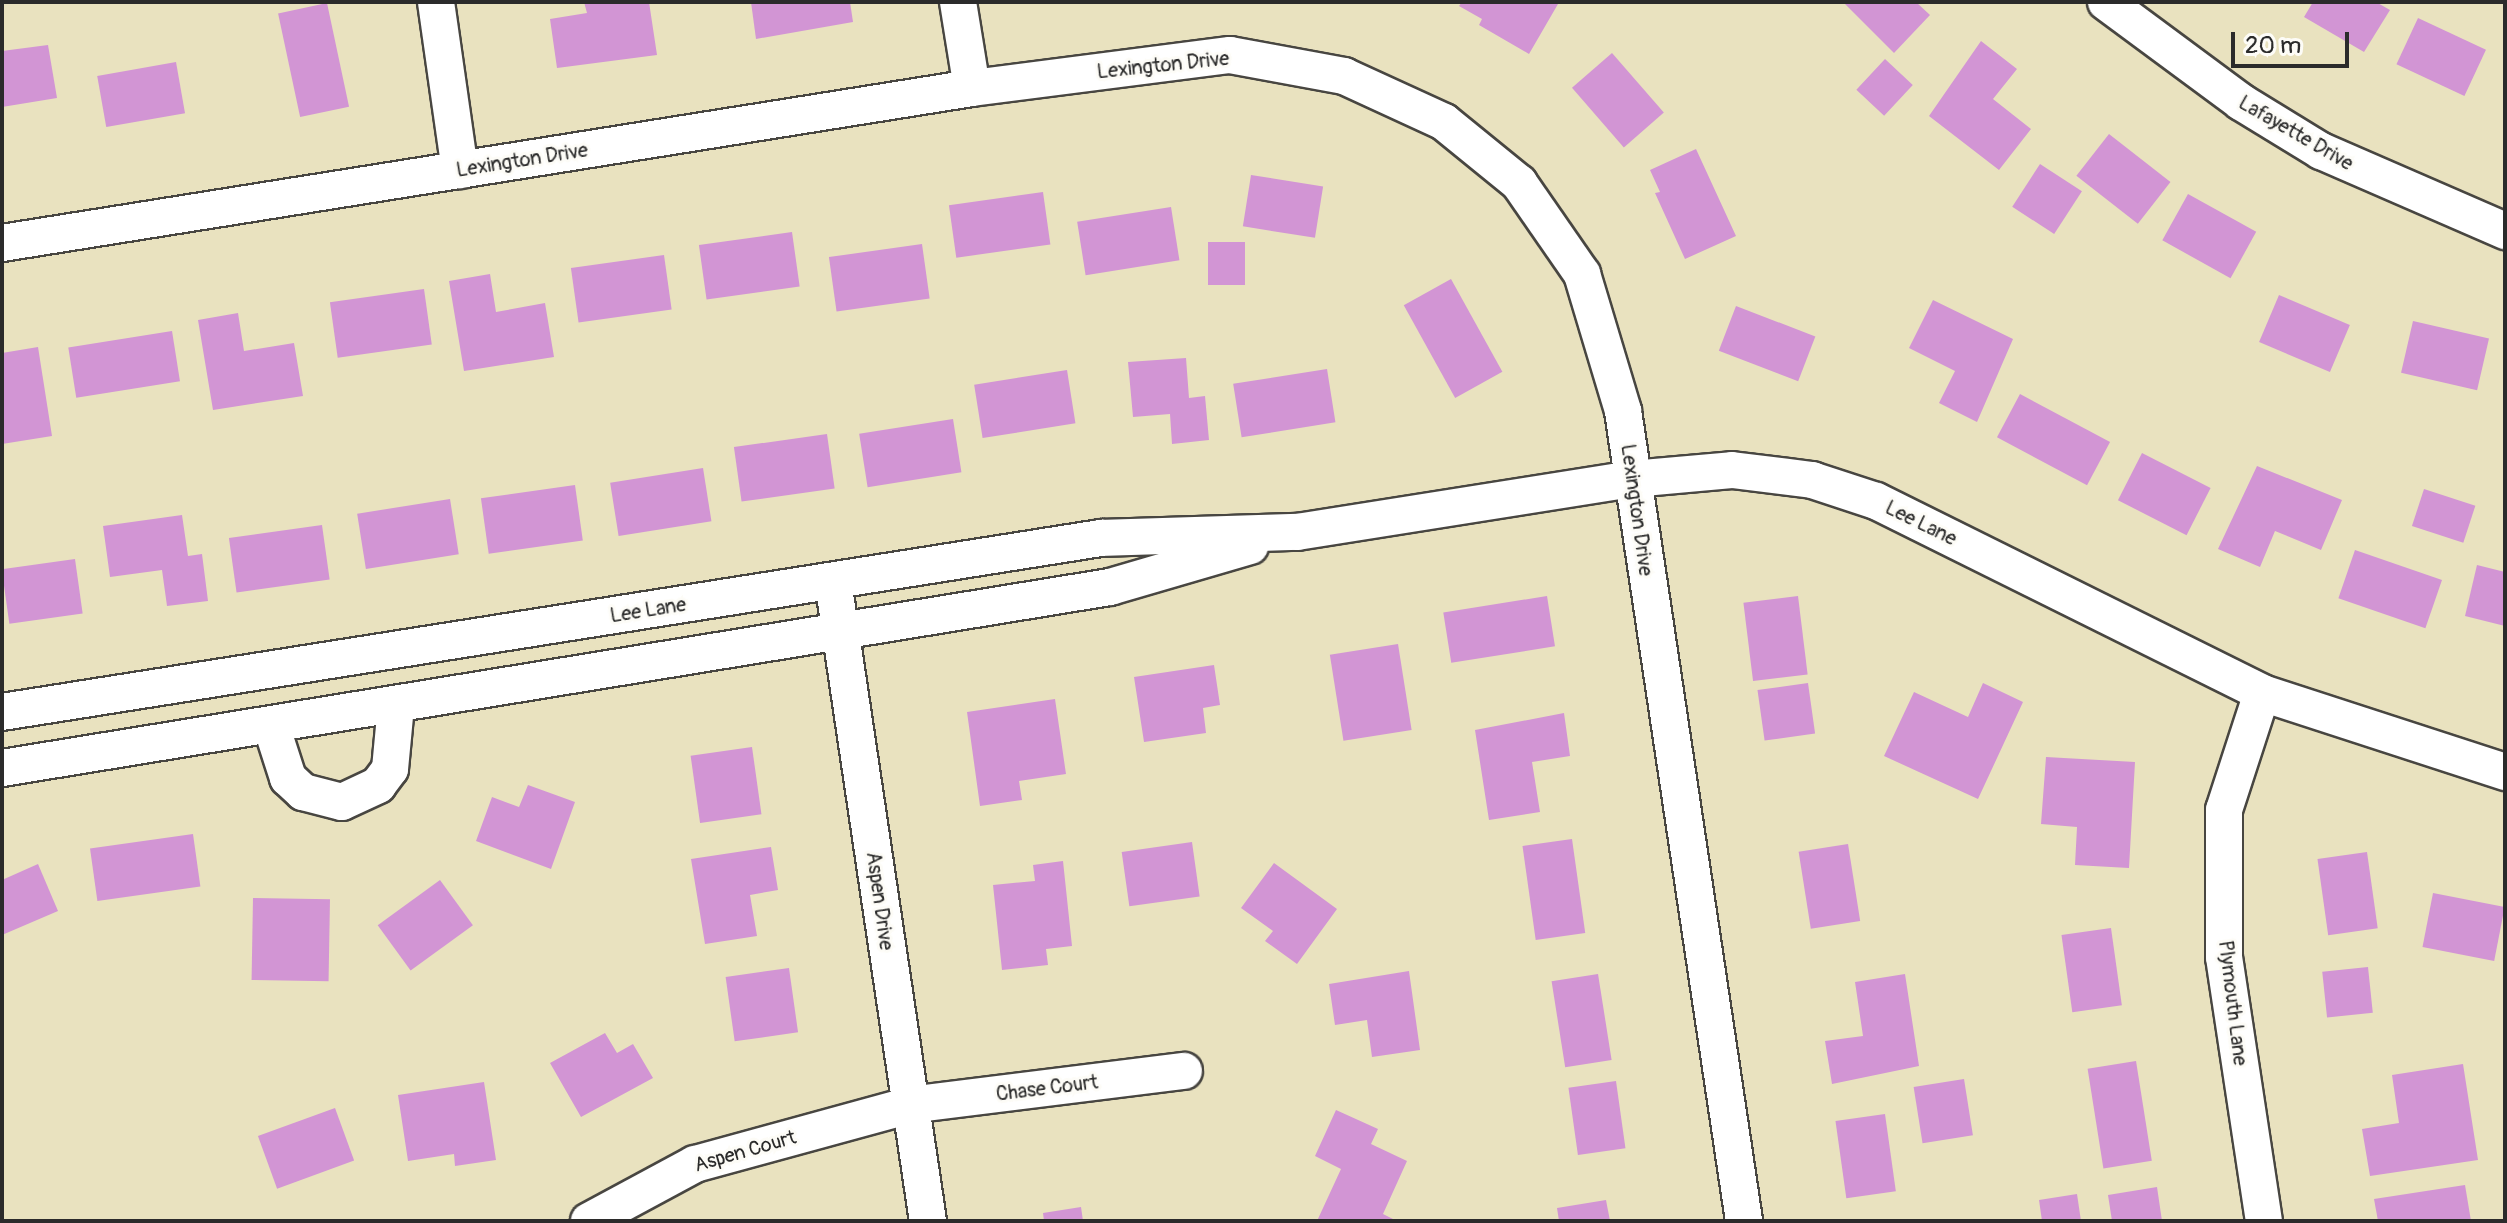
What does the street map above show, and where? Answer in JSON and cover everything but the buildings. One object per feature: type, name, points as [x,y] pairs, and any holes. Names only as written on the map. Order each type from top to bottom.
[{"type":"street","points":[[436,2],[460,170]]},
{"type":"street","points":[[958,2],[972,88]]},
{"type":"street","name":"Lafayette Drive","points":[[2106,2],[2241,102],[2321,151],[2505,231]]},
{"type":"street","name":"Lexington Drive","points":[[2,243],[972,88],[1230,55],[1344,76],[1444,122],[1519,183],[1582,274],[1623,411],[1744,1221]]},
{"type":"street","name":"Lee Lane","points":[[2,712],[1101,538],[1297,532],[1632,479],[1732,470],[1843,488],[2262,693],[2357,728],[2505,772]]},
{"type":"street","name":"Lee Lane","points":[[2,768],[841,634],[1110,587],[1297,532]]},
{"type":"street","name":"Aspen Drive","points":[[833,581],[928,1221]]},
{"type":"street","name":"Plymouth Lane","points":[[2262,693],[2224,810],[2224,957],[2264,1221]]},
{"type":"street","points":[[271,725],[288,778],[312,797],[342,802],[378,785],[390,769],[396,705]]},
{"type":"street","name":"Chase Court","points":[[910,1105],[1184,1071]]},
{"type":"street","name":"Aspen Court","points":[[589,1221],[695,1164],[910,1105]]}]
